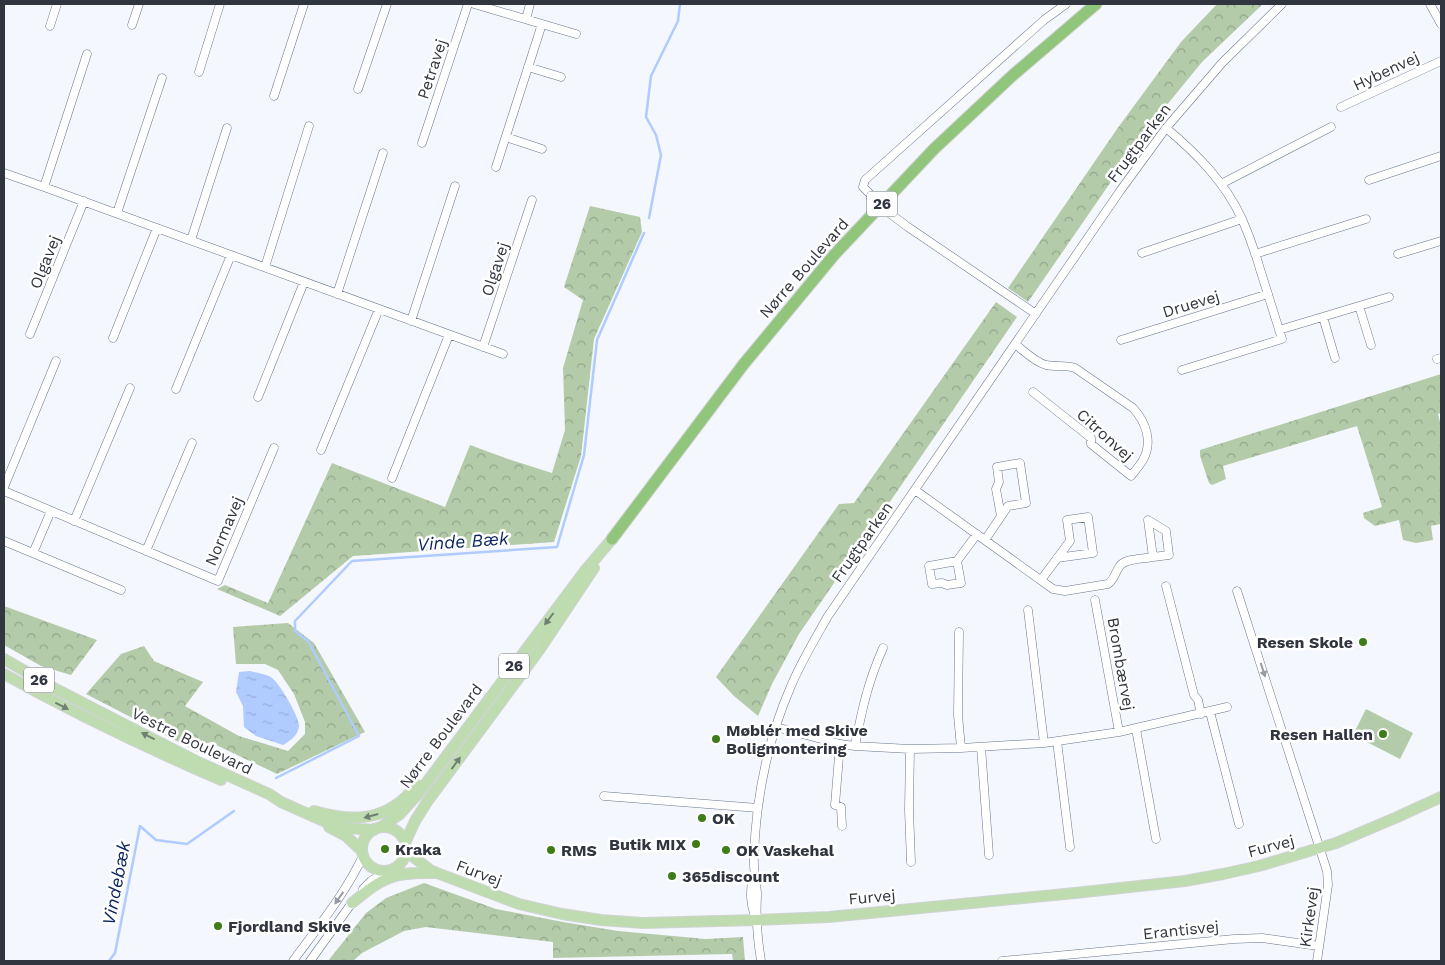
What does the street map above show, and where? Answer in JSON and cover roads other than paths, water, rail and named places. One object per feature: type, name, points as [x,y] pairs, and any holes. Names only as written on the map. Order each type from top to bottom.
[{"type":"highway","name":"Nørre Boulevard","points":[[612,539],[743,365],[834,255],[934,149],[1013,75],[1096,4]]},
{"type":"main road","name":"Nørre Boulevard","points":[[378,828],[410,805],[584,572],[612,539]]},
{"type":"main road","name":"Nørre Boulevard","points":[[406,847],[415,822],[427,802],[540,649],[612,539]]},
{"type":"main road","points":[[4,655],[7,662]]},
{"type":"main road","name":"Vestre Boulevard","points":[[7,662],[198,762],[269,794],[281,802],[328,823],[349,828],[378,828]]},
{"type":"main road","name":"Vestre Boulevard","points":[[4,674],[48,699],[111,730],[336,830],[346,836],[363,854]]},
{"type":"main road","name":"26","points":[[269,794],[336,817],[374,816],[388,810],[406,797],[456,736],[472,722]]},
{"type":"main road","name":"Furvej","points":[[391,870],[433,871],[520,904],[572,916],[601,920],[643,923],[838,916],[1185,881],[1250,868],[1320,849],[1441,797]]},
{"type":"main road","name":"26","points":[[378,828],[393,829],[403,838],[406,847],[404,858],[400,864],[391,870],[375,870],[366,862],[363,854],[365,838],[378,828]]},
{"type":"main road","name":"Furvej","points":[[406,847],[433,871]]},
{"type":"main road","points":[[352,903],[378,884],[393,877],[433,871]]},
{"type":"street","points":[[50,26],[57,4]]},
{"type":"street","points":[[132,25],[139,4]]},
{"type":"street","points":[[200,72],[220,4]]},
{"type":"street","points":[[274,96],[304,4]]},
{"type":"street","points":[[358,89],[387,4]]},
{"type":"street","name":"Petravej","points":[[422,144],[468,4]]},
{"type":"street","points":[[474,4],[576,34]]},
{"type":"street","points":[[526,19],[530,4]]},
{"type":"street","points":[[872,196],[863,187],[865,180],[1044,20],[1066,4]]},
{"type":"street","name":"Frugtparken","points":[[761,961],[756,920],[757,890],[754,873],[758,808],[765,766],[776,727],[791,686],[805,657],[828,616],[1120,190],[1166,128],[1222,63],[1282,4]]},
{"type":"street","points":[[1430,4],[1441,24]]},
{"type":"street","points":[[496,167],[542,24]]},
{"type":"street","points":[[44,186],[87,54]]},
{"type":"street","name":"Hybenvej","points":[[1342,107],[1441,61]]},
{"type":"street","points":[[528,67],[561,78]]},
{"type":"street","points":[[118,214],[162,78]]},
{"type":"street","points":[[265,267],[309,126]]},
{"type":"street","points":[[191,240],[227,128]]},
{"type":"street","points":[[1166,128],[1190,148],[1205,164],[1232,200],[1242,219],[1255,254],[1282,339],[1182,370]]},
{"type":"street","points":[[1220,184],[1331,128]]},
{"type":"street","points":[[506,138],[542,148]]},
{"type":"street","points":[[338,294],[383,153]]},
{"type":"street","points":[[1369,180],[1441,156]]},
{"type":"street","points":[[4,173],[503,354]]},
{"type":"street","points":[[411,321],[455,186]]},
{"type":"street","name":"Olgavej","points":[[483,347],[532,200]]},
{"type":"street","name":"Olgavej","points":[[30,334],[84,201]]},
{"type":"street","points":[[889,213],[1036,314]]},
{"type":"street","points":[[1142,253],[1242,219]]},
{"type":"street","points":[[1255,254],[1366,219]]},
{"type":"street","points":[[113,338],[157,228]]},
{"type":"street","points":[[1398,254],[1441,241]]},
{"type":"street","points":[[176,389],[231,255]]},
{"type":"street","points":[[258,397],[304,282]]},
{"type":"street","name":"Druevej","points":[[1122,340],[1268,294]]},
{"type":"street","points":[[1279,330],[1389,297]]},
{"type":"street","points":[[1359,306],[1371,345]]},
{"type":"street","points":[[321,450],[379,309]]},
{"type":"street","points":[[1323,317],[1335,358]]},
{"type":"street","points":[[392,478],[449,335]]},
{"type":"street","name":"Citronvej","points":[[1015,344],[1044,364],[1053,366],[1066,365],[1075,368],[1133,408],[1144,423],[1148,434],[1148,443],[1143,460],[1131,476],[1091,444],[1091,438],[1032,392]]},
{"type":"street","points":[[4,487],[56,361]]},
{"type":"street","points":[[74,520],[130,388]]},
{"type":"street","points":[[146,551],[192,443]]},
{"type":"street","name":"Normavej","points":[[4,491],[218,581],[274,448]]},
{"type":"street","points":[[985,540],[1008,506],[1026,503],[1020,463],[997,467],[1000,482],[996,489],[1001,516]]},
{"type":"street","points":[[915,490],[1053,589],[1065,592],[1108,584],[1114,578],[1119,565],[1124,562],[1169,555],[1166,531],[1148,520],[1153,557]]},
{"type":"street","points":[[33,553],[51,511]]},
{"type":"street","points":[[1041,580],[1057,558],[1070,541],[1066,520],[1088,517],[1093,553],[1057,558]]},
{"type":"street","points":[[957,561],[961,583],[932,584],[929,566],[957,561],[977,534]]},
{"type":"street","points":[[4,541],[120,590]]},
{"type":"street","points":[[1166,586],[1194,695],[1206,713],[1238,824]]},
{"type":"street","name":"Furvej","points":[[1237,591],[1320,849]]},
{"type":"street","name":"Brombærvej","points":[[1095,600],[1119,732]]},
{"type":"street","points":[[1028,610],[1044,743]]},
{"type":"street","points":[[959,632],[958,715],[960,748]]},
{"type":"street","points":[[855,746],[862,709],[872,674],[883,648]]},
{"type":"street","name":"Brombærvej","points":[[776,727],[840,744],[855,746],[910,750],[960,748],[1044,743],[1119,732],[1227,708]]},
{"type":"street","name":"Brombærvej","points":[[1136,729],[1156,838]]},
{"type":"street","points":[[1057,741],[1070,847]]},
{"type":"street","points":[[840,744],[834,805],[841,807],[842,826]]},
{"type":"street","points":[[982,747],[989,855]]},
{"type":"street","points":[[910,750],[909,810],[911,862]]},
{"type":"street","points":[[604,796],[758,808]]},
{"type":"street","name":"Kirkevej","points":[[1317,961],[1328,885],[1327,871],[1320,849]]},
{"type":"street","points":[[293,961],[342,894],[355,873],[363,854]]},
{"type":"street","points":[[310,961],[367,885],[391,870]]},
{"type":"street","name":"Erantisvej","points":[[1002,961],[1046,959],[1234,939],[1262,938],[1319,946]]},
{"type":"water","points":[[250,671],[272,678],[275,681],[284,693],[298,720],[299,729],[296,735],[283,745],[256,736],[244,727],[243,706],[236,692],[239,672]]},
{"type":"waterway","name":"Vinde Bæk","points":[[649,218],[661,155],[656,135],[646,117],[651,76],[678,21],[680,4]]},
{"type":"waterway","name":"Vinde Bæk","points":[[276,778],[359,736],[308,641],[295,631],[295,621],[352,561],[557,547],[584,455],[597,340],[644,233]]},
{"type":"waterway","name":"Vindebæk","points":[[109,961],[115,953],[140,826],[156,840],[187,844],[234,811]]},
{"type":"place","name":"Resen Skole","points":[[1363,642]]},
{"type":"place","name":"Resen Hallen","points":[[1383,734]]},
{"type":"place","name":"Møblér med Skive Boligmontering","points":[[716,739]]},
{"type":"place","name":"OK","points":[[702,818]]},
{"type":"place","name":"Butik MIX","points":[[696,844]]},
{"type":"place","name":"Kraka","points":[[385,849]]},
{"type":"place","name":"RMS","points":[[551,850]]},
{"type":"place","name":"OK Vaskehal","points":[[726,850]]},
{"type":"place","name":"365discount","points":[[672,876]]},
{"type":"place","name":"Fjordland Skive","points":[[218,926]]}]
